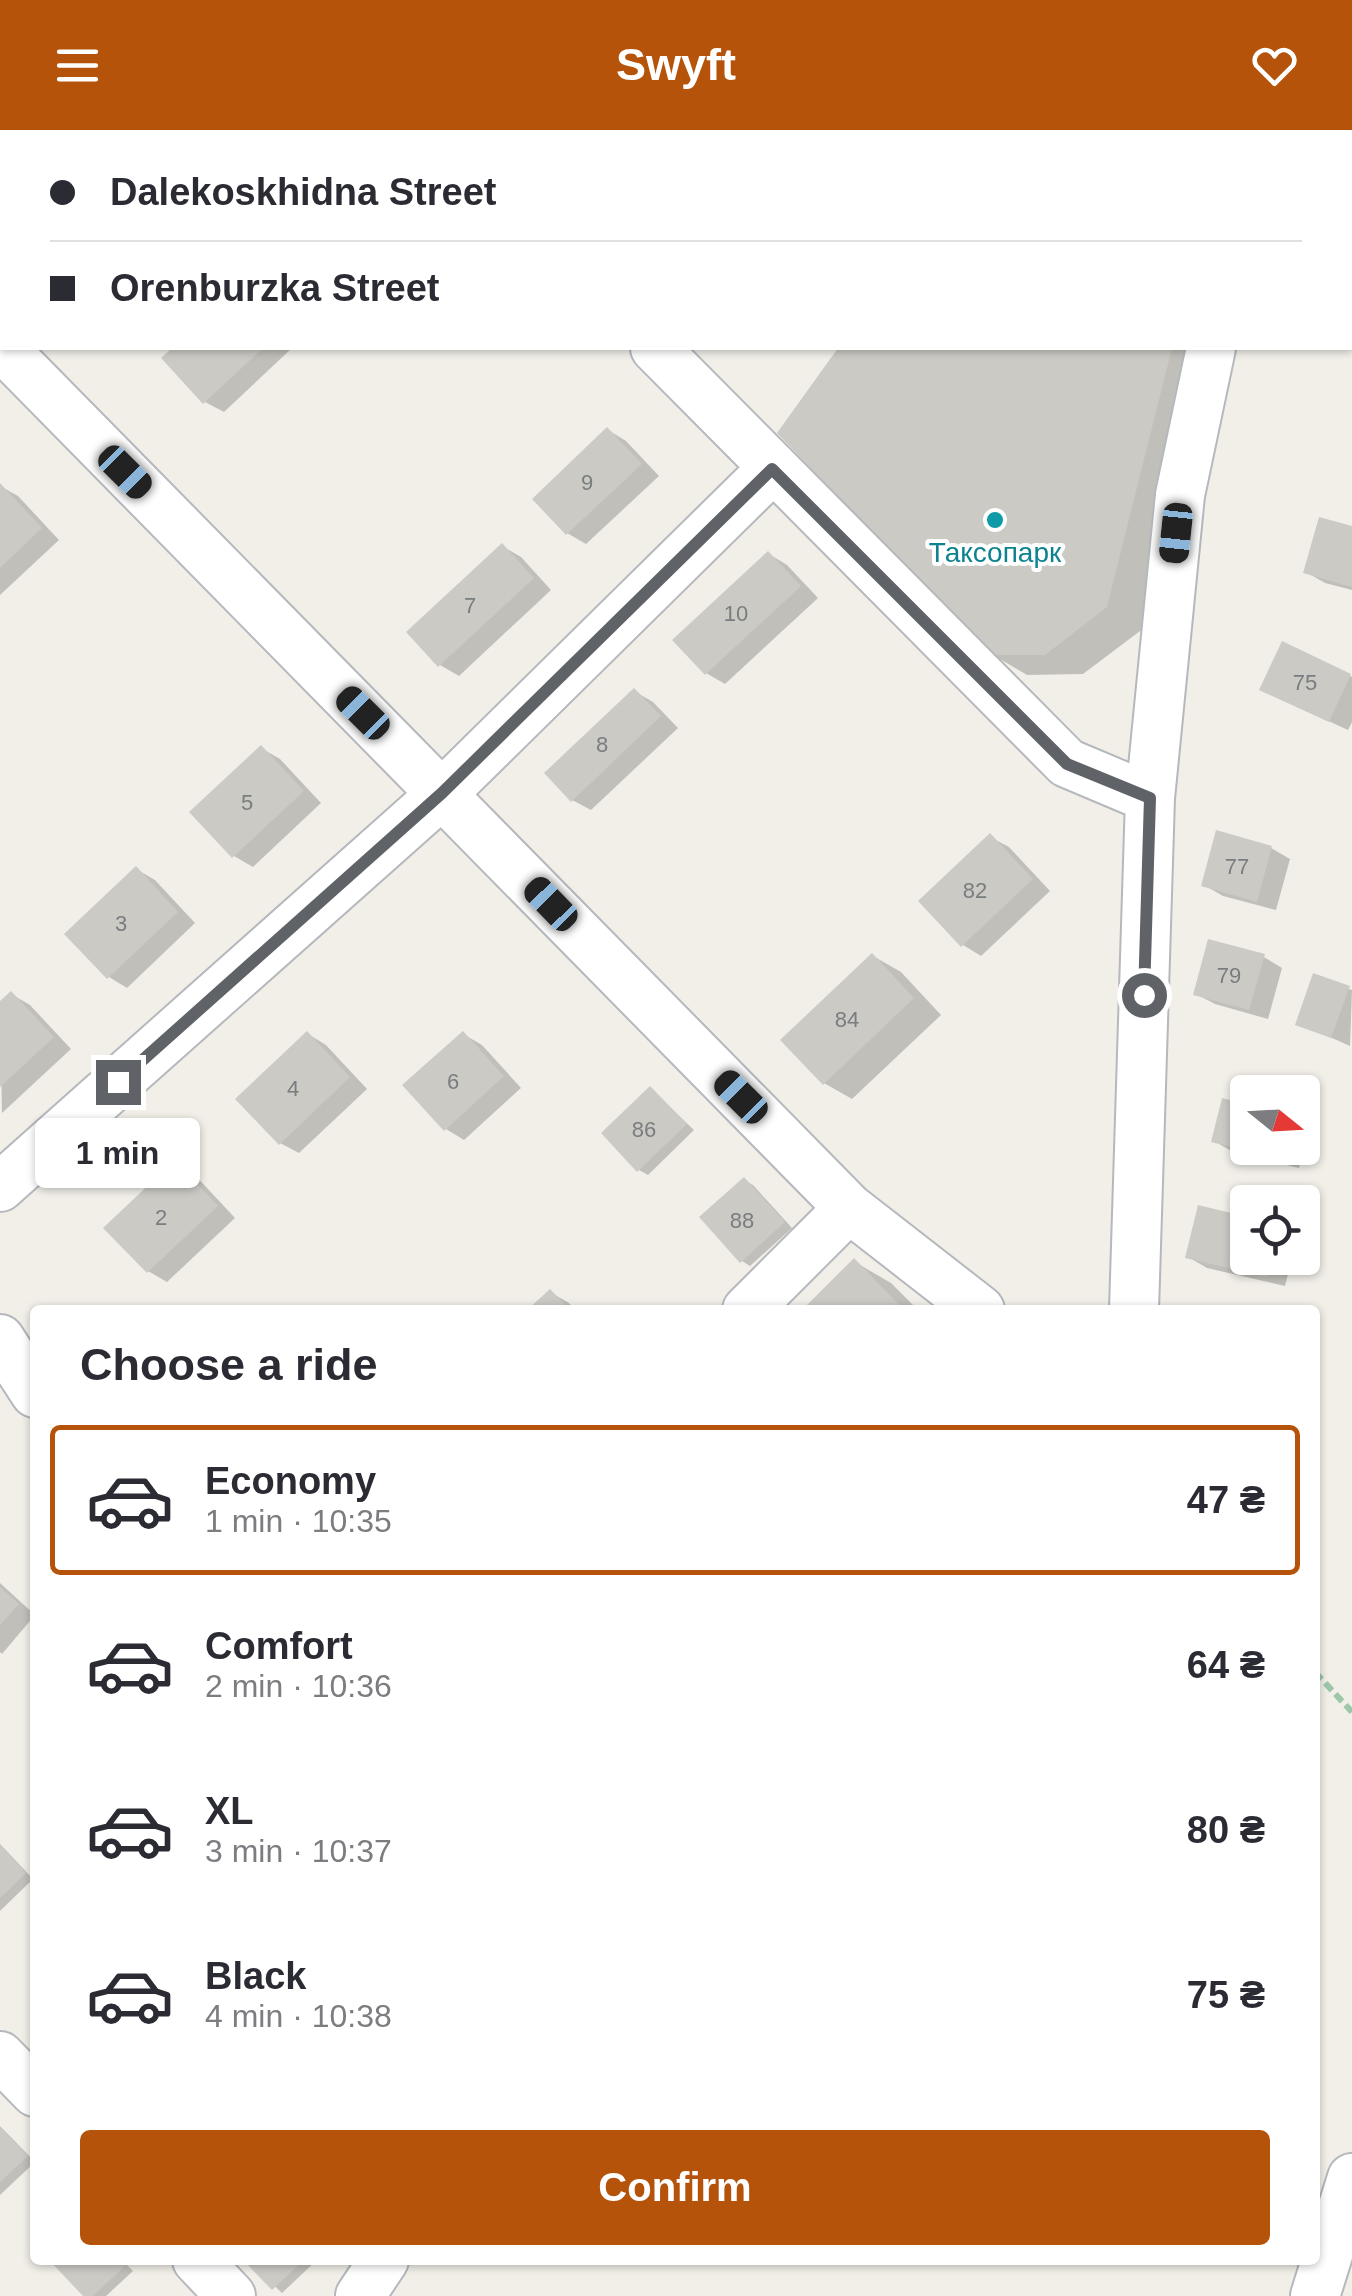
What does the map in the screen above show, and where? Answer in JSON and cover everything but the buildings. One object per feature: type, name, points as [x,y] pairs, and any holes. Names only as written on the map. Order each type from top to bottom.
[{"type":"street","points":[[657,350],[1067,764],[1150,798]]},
{"type":"street","points":[[1134,1305],[1150,798],[1180,496],[1210,350]]},
{"type":"street","points":[[14,360],[850,1208],[974,1305]]},
{"type":"street","points":[[0,1187],[442,793],[772,469]]},
{"type":"street","points":[[752,1305],[850,1208]]},
{"type":"street","points":[[0,1339],[30,1385]]},
{"type":"street","points":[[0,2056],[30,2087]]},
{"type":"street","points":[[1314,2296],[1352,2178]]},
{"type":"street","points":[[201,2265],[231,2296]]},
{"type":"street","points":[[360,2296],[381,2265]]},
{"type":"path","points":[[1320,1677],[1352,1712]]},
{"type":"place","name":"Таксопарк","points":[[995,520]]},
{"type":"route","points":[[118,1082],[442,793],[772,469],[1067,764],[1150,798],[1144,995]]}]
